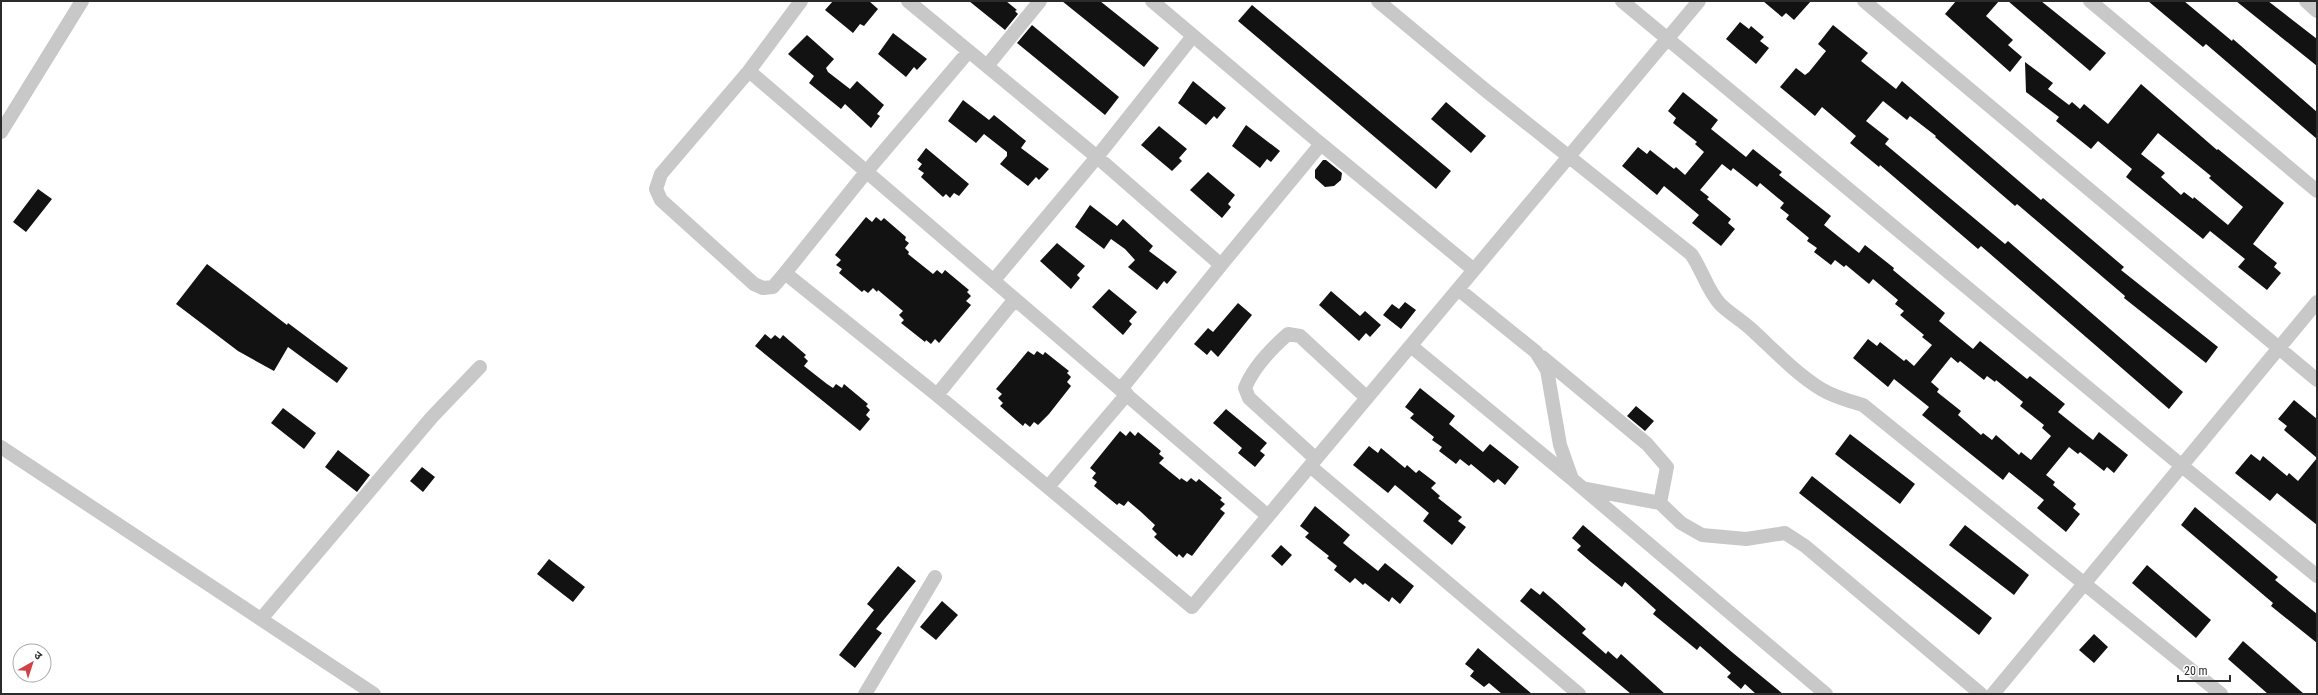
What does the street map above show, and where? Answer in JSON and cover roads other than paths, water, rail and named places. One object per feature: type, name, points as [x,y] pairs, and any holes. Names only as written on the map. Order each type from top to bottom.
[{"type":"street","points":[[1,132],[82,1]]},
{"type":"street","points":[[801,1],[749,71],[661,174],[656,189],[661,200],[754,284],[763,288],[772,287],[785,273],[867,171],[969,50]]},
{"type":"street","points":[[908,1],[1097,157],[1220,266]]},
{"type":"street","points":[[987,66],[1040,1]]},
{"type":"street","points":[[1152,1],[1321,144],[1474,270]]},
{"type":"street","points":[[1378,1],[1484,89],[1570,156],[1691,254],[1701,267],[1706,280],[1720,304],[1737,316],[1802,375],[1827,392],[1863,405],[2085,582],[2221,694]]},
{"type":"street","points":[[1622,1],[1667,40],[2317,576]]},
{"type":"street","points":[[785,273],[937,395],[1192,607],[1699,1]]},
{"type":"street","points":[[1864,1],[2278,350],[2317,380]]},
{"type":"street","points":[[2090,1],[2317,191]]},
{"type":"street","points":[[2306,1],[2317,11]]},
{"type":"street","points":[[994,280],[1097,157],[1193,36]]},
{"type":"street","points":[[749,71],[1268,516]]},
{"type":"street","points":[[1048,487],[1124,392],[1220,266],[1321,144]]},
{"type":"street","points":[[1458,289],[1647,444],[1667,467],[1660,503]]},
{"type":"street","points":[[937,395],[1015,299]]},
{"type":"street","points":[[1993,694],[2317,302]]},
{"type":"street","points":[[1367,398],[1300,336],[1288,334],[1277,343],[1249,378],[1245,388],[1249,398],[1313,463],[1579,694]]},
{"type":"street","points":[[1411,346],[1584,489],[1826,694]]},
{"type":"street","points":[[1536,352],[1548,370],[1560,445],[1572,479]]},
{"type":"street","points":[[261,619],[432,417],[480,367]]},
{"type":"street","points":[[1,447],[374,694]]},
{"type":"street","points":[[1584,489],[1660,503],[1681,523],[1702,535],[1746,539],[1784,533],[1798,542],[1981,694]]},
{"type":"street","points":[[865,694],[935,577]]}]
